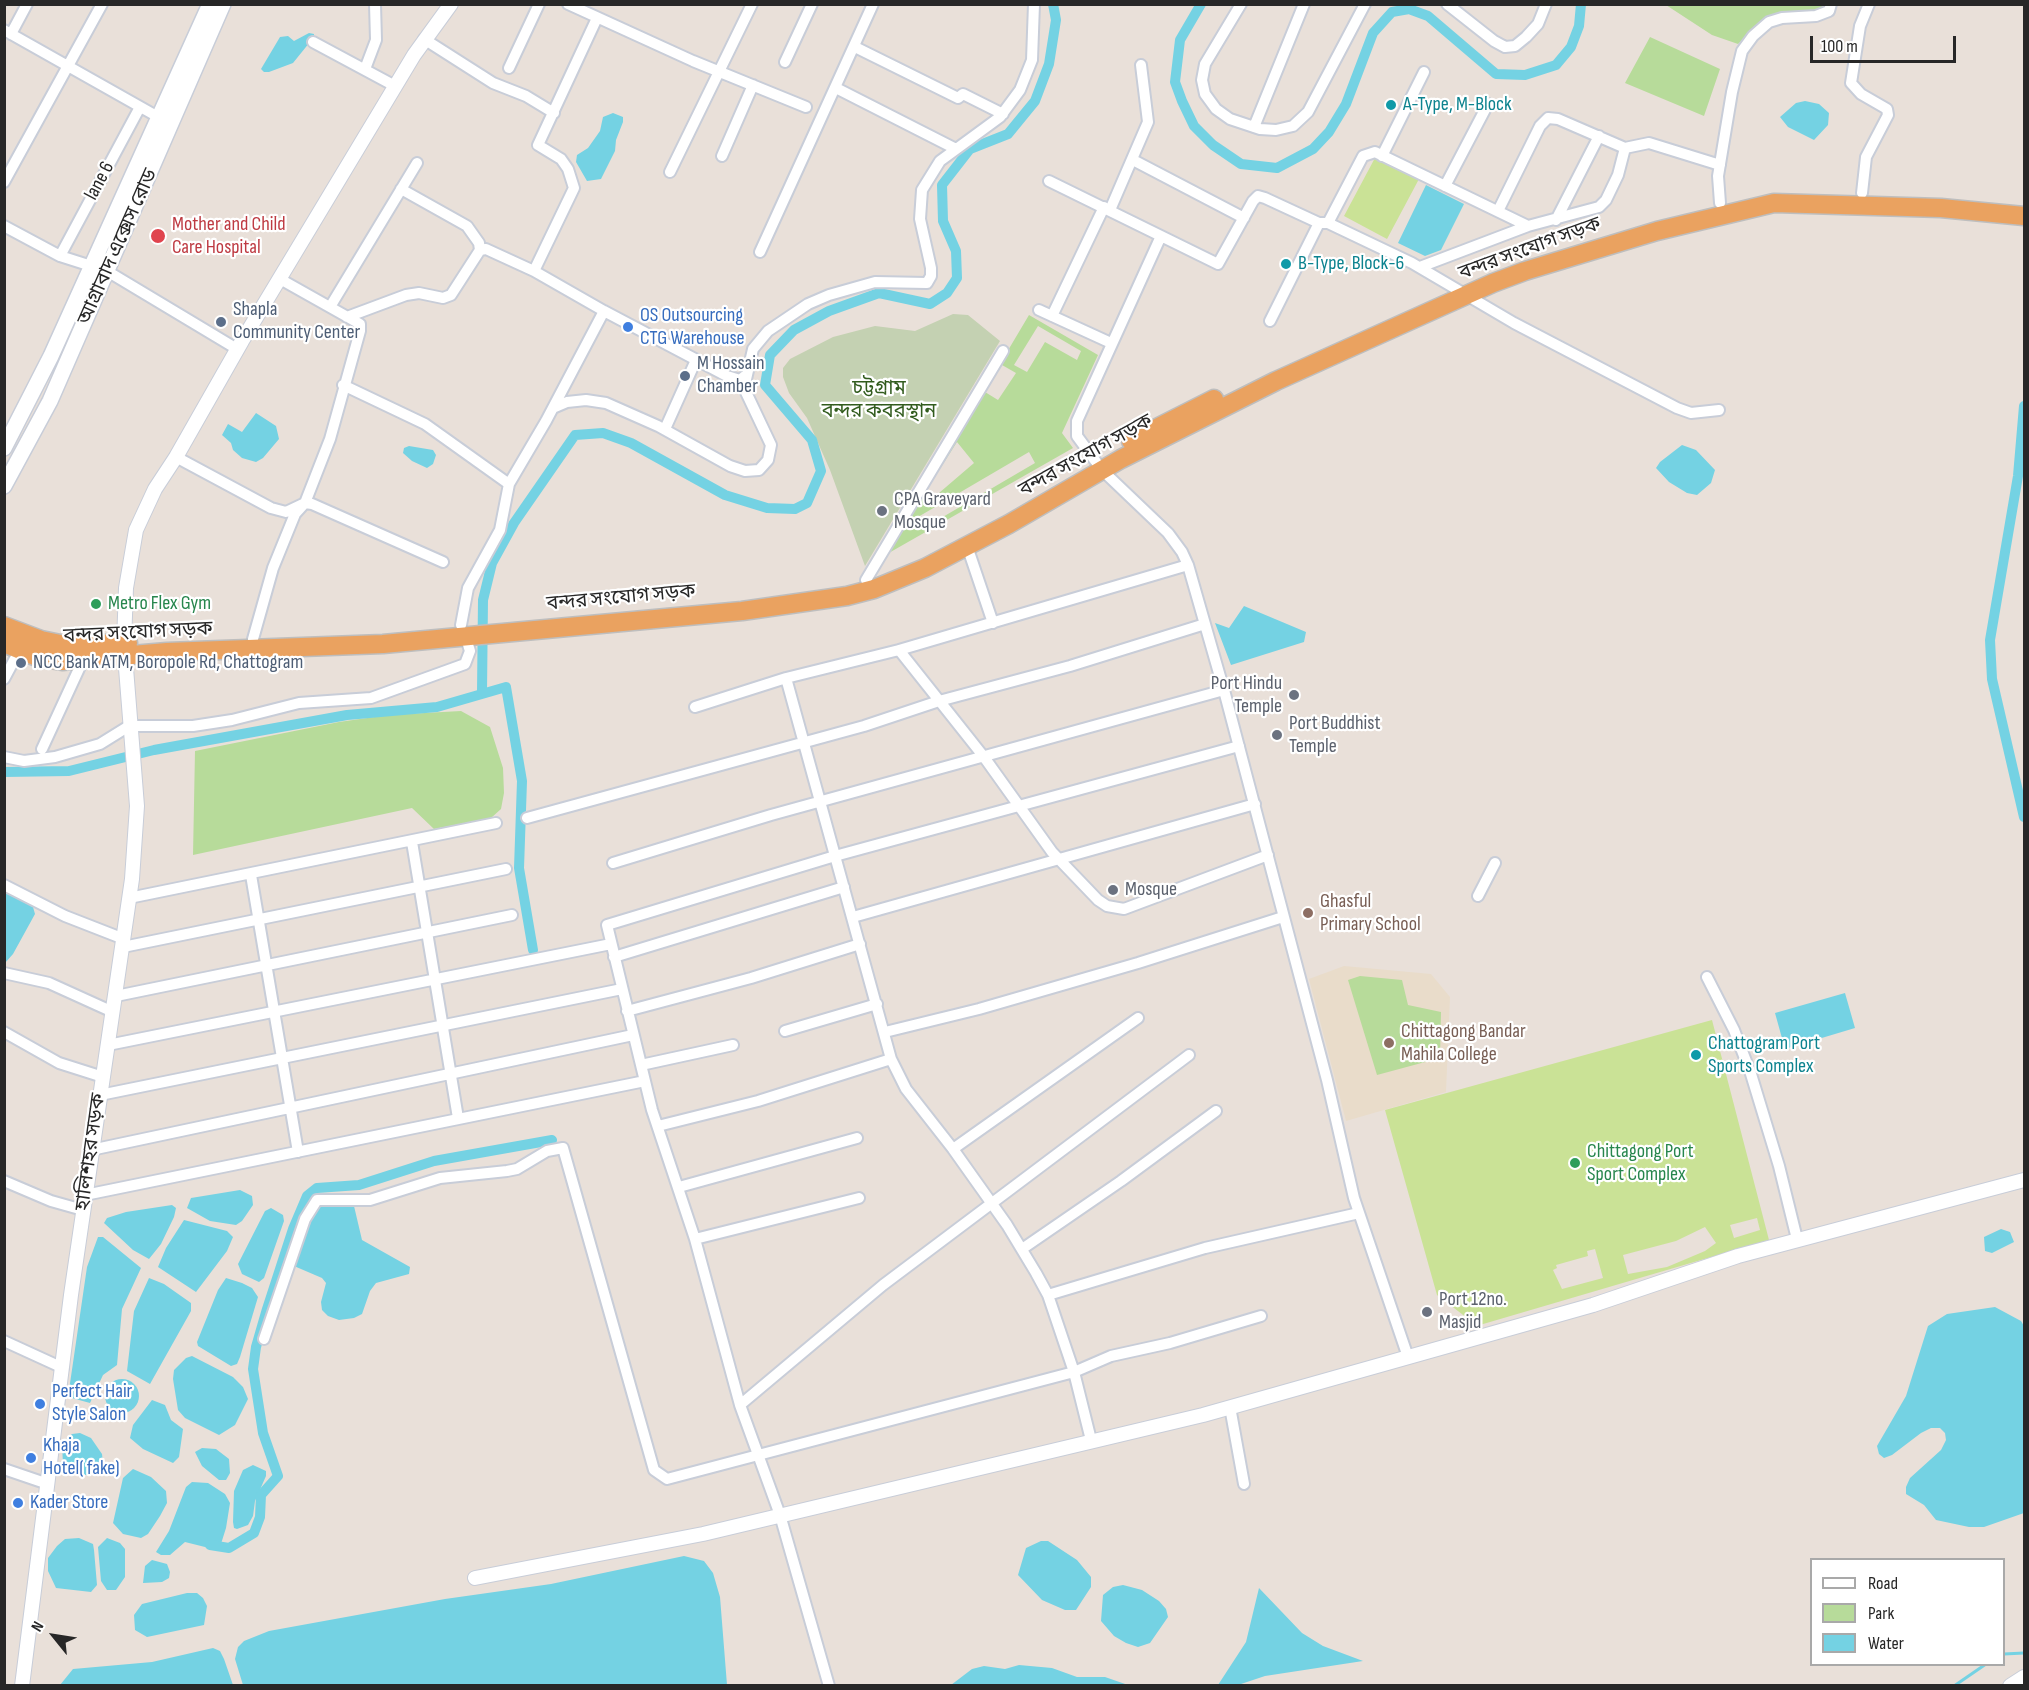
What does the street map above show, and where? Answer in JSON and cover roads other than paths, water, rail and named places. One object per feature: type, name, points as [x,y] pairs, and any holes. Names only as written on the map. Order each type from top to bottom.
[{"type":"highway","name":"বন্দর সংযোগ সড়ক","points":[[4,626],[41,640],[65,645],[125,649],[383,644],[465,630],[844,587],[931,553],[1098,466],[1459,293],[1572,247],[1720,203],[1749,196],[1795,191],[1862,194],[1975,206],[2025,216]]},
{"type":"highway","name":"বন্দর সংযোগ সড়ক","points":[[1459,293],[1617,242],[1758,205],[1789,203],[2025,205]]},
{"type":"highway","name":"বন্দর সংযোগ সড়ক","points":[[504,626],[742,611],[837,598],[900,580],[967,546],[1098,466]]},
{"type":"highway","name":"বন্দর সংযোগ সড়ক","points":[[12,647],[62,661],[83,660],[125,649],[253,639],[465,630]]},
{"type":"main road","points":[[4,448],[51,356],[210,4]]},
{"type":"main road","name":"আগ্রাবাদ এক্সেস রোড","points":[[4,486],[50,401],[223,4]]},
{"type":"street","points":[[27,4],[8,32],[160,118]]},
{"type":"street","points":[[4,182],[102,4]]},
{"type":"street","points":[[365,69],[376,40],[375,4]]},
{"type":"street","name":"হালিশহর সড়ক","points":[[22,1686],[91,1150],[129,898],[137,806],[129,726],[125,649],[124,617],[129,557],[136,530],[155,489],[424,39],[451,4]]},
{"type":"street","points":[[509,68],[539,4]]},
{"type":"street","points":[[568,4],[718,71],[806,107]]},
{"type":"street","points":[[670,172],[752,4]]},
{"type":"street","points":[[785,62],[812,4]]},
{"type":"street","points":[[759,252],[873,4]]},
{"type":"street","points":[[553,408],[567,402],[586,400],[606,403],[665,429],[730,466],[745,471],[759,470],[768,460],[771,445],[747,395],[745,376],[749,358],[759,339],[808,304],[829,295],[875,282],[927,283],[932,276],[920,219],[922,190],[940,160],[1003,114],[1020,90],[1032,60],[1034,4]]},
{"type":"street","points":[[1241,4],[1204,64],[1202,80],[1205,94],[1216,109],[1230,119],[1254,127],[1276,130],[1293,126],[1308,112],[1365,4]]},
{"type":"street","points":[[1254,127],[1304,4]]},
{"type":"street","points":[[1447,4],[1505,47],[1515,46],[1526,37],[1538,24],[1546,4]]},
{"type":"street","points":[[1720,203],[1720,165],[1736,71],[1748,43],[1769,22],[1799,16],[1816,16],[1828,11],[1831,4]]},
{"type":"street","points":[[1862,194],[1866,157],[1888,115],[1887,109],[1861,94],[1851,84],[1860,26],[1869,4]]},
{"type":"street","points":[[534,271],[574,188],[561,159],[538,145],[597,18]]},
{"type":"street","points":[[424,39],[493,83],[526,96],[554,113]]},
{"type":"street","points":[[313,42],[396,86]]},
{"type":"street","points":[[855,47],[958,98],[963,94],[1003,114]]},
{"type":"street","points":[[1052,316],[1133,160],[1148,122],[1141,65]]},
{"type":"street","points":[[1382,156],[1424,72]]},
{"type":"street","points":[[722,156],[753,85]]},
{"type":"street","points":[[836,88],[954,148]]},
{"type":"street","points":[[1445,186],[1488,104]]},
{"type":"street","name":"lane 6","points":[[60,256],[140,107]]},
{"type":"street","points":[[1498,211],[1540,126],[1548,118],[1558,119],[1625,148],[1655,144],[1720,165]]},
{"type":"street","points":[[1556,220],[1599,136]]},
{"type":"street","points":[[1420,267],[1528,226],[1599,207],[1606,200],[1618,175],[1625,148]]},
{"type":"street","points":[[1270,321],[1363,156],[1369,152],[1382,156],[1528,226]]},
{"type":"street","points":[[1133,160],[1244,218]]},
{"type":"street","points":[[330,307],[417,163]]},
{"type":"street","points":[[1049,182],[1107,208],[1218,264],[1258,196],[1420,267],[1459,293],[1677,408],[1691,412],[1719,410]]},
{"type":"street","points":[[347,317],[406,295],[419,293],[443,298],[451,295],[480,250],[479,243],[467,226],[401,189]]},
{"type":"street","points":[[4,226],[60,256],[107,271],[237,349]]},
{"type":"street","points":[[1161,236],[1077,421],[1077,436],[1098,466],[1168,533],[1182,552],[1188,565],[1255,804],[1359,1213],[1408,1357]]},
{"type":"street","points":[[480,250],[486,249],[534,271],[604,311],[734,379],[740,380],[745,376]]},
{"type":"street","points":[[253,639],[273,568],[295,514],[305,503],[330,439],[343,385],[360,331],[360,324],[280,279]]},
{"type":"street","points":[[1039,310],[1111,343]]},
{"type":"street","points":[[4,757],[24,761],[54,757],[100,744],[129,726],[193,726],[232,720],[299,703],[371,698],[465,664],[470,651],[465,630],[468,588],[500,530],[509,484],[553,408],[604,311]]},
{"type":"street","points":[[866,580],[1003,351]]},
{"type":"street","points":[[665,429],[696,360]]},
{"type":"street","points":[[343,385],[425,424],[509,484]]},
{"type":"street","points":[[176,457],[271,508],[286,512],[305,503],[443,562]]},
{"type":"street","points":[[967,546],[993,623]]},
{"type":"street","points":[[695,707],[786,678],[899,650],[1188,565]]},
{"type":"street","points":[[527,818],[864,726],[939,701],[1070,666],[1205,624]]},
{"type":"street","points":[[4,678],[12,647]]},
{"type":"street","points":[[899,650],[984,757],[1059,860],[1098,900],[1116,909],[1124,909],[1268,855]]},
{"type":"street","points":[[42,749],[83,660]]},
{"type":"street","points":[[786,678],[891,1059],[906,1089],[993,1205],[1022,1249],[1047,1295],[1074,1372],[1091,1440]]},
{"type":"street","points":[[613,863],[820,801],[1224,690]]},
{"type":"street","points":[[829,1686],[780,1515],[740,1405],[695,1239],[658,1126],[607,926],[835,856],[1239,746]]},
{"type":"street","points":[[853,917],[1255,804]]},
{"type":"street","points":[[129,898],[496,824]]},
{"type":"street","points":[[412,842],[458,1118]]},
{"type":"street","points":[[1478,896],[1496,863]]},
{"type":"street","points":[[4,885],[123,943],[258,920],[506,869]]},
{"type":"street","points":[[251,875],[298,1152]]},
{"type":"street","points":[[614,957],[844,887]]},
{"type":"street","points":[[116,996],[512,915]]},
{"type":"street","points":[[885,1032],[980,1009],[1138,963],[1283,917]]},
{"type":"street","points":[[108,1045],[611,944]]},
{"type":"street","points":[[627,1011],[751,978],[860,944]]},
{"type":"street","points":[[4,973],[49,983],[113,1012]]},
{"type":"street","points":[[1707,977],[1730,1021],[1751,1074],[1779,1166],[1797,1239]]},
{"type":"street","points":[[100,1095],[622,989]]},
{"type":"street","points":[[785,1031],[877,1004]]},
{"type":"street","points":[[953,1149],[1138,1018]]},
{"type":"street","points":[[4,1032],[58,1063],[103,1077]]},
{"type":"street","points":[[91,1150],[633,1035]]},
{"type":"street","points":[[641,1065],[733,1045]]},
{"type":"street","points":[[740,1405],[883,1285],[993,1205],[1189,1054]]},
{"type":"street","points":[[658,1126],[758,1101],[891,1059]]},
{"type":"street","points":[[85,1195],[645,1081]]},
{"type":"street","points":[[1022,1249],[1122,1181],[1216,1111]]},
{"type":"street","points":[[679,1186],[857,1138]]},
{"type":"street","points":[[264,1339],[305,1219],[317,1200],[370,1200],[440,1178],[517,1169],[547,1151],[563,1148],[654,1470],[667,1479],[1074,1372],[1111,1356],[1170,1343],[1261,1316]]},
{"type":"street","points":[[475,1578],[703,1534],[1230,1407],[1593,1305],[1738,1256],[1797,1239],[2025,1180]]},
{"type":"street","points":[[4,1181],[51,1201],[83,1210]]},
{"type":"street","points":[[695,1239],[860,1198]]},
{"type":"street","points":[[1047,1295],[1196,1251],[1359,1213]]},
{"type":"street","points":[[4,1341],[63,1368]]},
{"type":"street","points":[[1230,1407],[1244,1484]]},
{"type":"street","points":[[4,1469],[48,1484]]},
{"type":"street","points":[[2010,1686],[2025,1677]]},
{"type":"water","points":[[309,33],[314,34],[314,37],[293,63],[269,72],[261,69],[280,37],[288,36],[294,41]]},
{"type":"water","points":[[1805,101],[1819,104],[1829,113],[1828,125],[1814,140],[1788,127],[1780,117],[1796,103]]},
{"type":"water","points":[[613,113],[623,117],[615,151],[601,179],[587,181],[576,162],[577,155],[588,148],[600,131],[603,117]]},
{"type":"water","points":[[1426,185],[1464,204],[1441,250],[1425,256],[1398,243]]},
{"type":"water","points":[[256,413],[276,426],[279,439],[263,458],[256,462],[242,458],[222,435],[228,424],[242,432]]},
{"type":"water","points":[[1682,445],[1696,450],[1715,470],[1711,483],[1697,495],[1687,493],[1669,482],[1656,468],[1660,462]]},
{"type":"water","points":[[409,446],[433,450],[436,455],[433,464],[427,468],[412,461],[403,453],[404,448]]},
{"type":"water","points":[[1244,606],[1306,632],[1304,642],[1231,665],[1215,623],[1229,628]]},
{"type":"water","points":[[5,888],[33,907],[35,914],[13,954],[5,963]]},
{"type":"water","points":[[1845,993],[1855,1028],[1785,1049],[1775,1013]]},
{"type":"water","points":[[240,1190],[252,1196],[253,1205],[242,1221],[236,1225],[210,1221],[187,1208],[191,1198]]},
{"type":"water","points":[[324,1203],[354,1206],[362,1240],[410,1267],[409,1274],[376,1283],[370,1291],[362,1314],[354,1318],[339,1320],[328,1316],[322,1310],[321,1302],[326,1283],[322,1278],[294,1266],[315,1211]]},
{"type":"water","points":[[172,1205],[176,1208],[174,1217],[161,1244],[149,1259],[133,1250],[104,1223],[107,1218],[126,1212]]},
{"type":"water","points":[[271,1208],[283,1215],[284,1221],[264,1278],[259,1282],[242,1274],[238,1264],[265,1211]]},
{"type":"water","points":[[184,1220],[227,1231],[233,1237],[227,1251],[196,1292],[158,1267],[166,1248]]},
{"type":"water","points":[[2001,1229],[2010,1232],[2014,1242],[1992,1253],[1985,1251],[1984,1237]]},
{"type":"water","points":[[98,1237],[103,1237],[141,1268],[122,1309],[117,1365],[103,1375],[90,1403],[68,1397],[87,1267]]},
{"type":"water","points":[[149,1278],[164,1284],[191,1303],[191,1311],[150,1384],[127,1371],[134,1311]]},
{"type":"water","points":[[226,1278],[252,1288],[258,1297],[240,1357],[237,1364],[231,1366],[198,1346],[197,1342],[218,1290]]},
{"type":"water","points":[[1995,1307],[2021,1321],[2024,1326],[2024,1513],[1984,1527],[1969,1527],[1936,1520],[1924,1505],[1906,1494],[1910,1478],[1941,1450],[1946,1440],[1945,1433],[1940,1428],[1931,1428],[1921,1433],[1892,1455],[1884,1458],[1879,1454],[1877,1446],[1906,1396],[1928,1326],[1947,1314]]},
{"type":"water","points":[[192,1356],[233,1377],[243,1387],[248,1399],[235,1425],[219,1435],[185,1418],[178,1410],[173,1379],[174,1370],[186,1358]]},
{"type":"water","points":[[122,1379],[134,1384],[139,1396],[134,1408],[122,1413],[110,1408],[105,1396],[110,1384]]},
{"type":"water","points":[[152,1400],[165,1405],[171,1420],[183,1429],[179,1457],[173,1463],[143,1449],[130,1438],[133,1425]]},
{"type":"water","points":[[80,1433],[91,1438],[102,1454],[103,1463],[94,1475],[73,1475],[63,1465],[62,1443],[72,1434]]},
{"type":"water","points":[[202,1448],[216,1449],[229,1459],[230,1473],[226,1480],[219,1480],[202,1466],[195,1452]]},
{"type":"water","points":[[253,1465],[266,1471],[266,1476],[255,1501],[253,1516],[248,1525],[237,1529],[234,1528],[233,1522],[234,1491],[243,1470]]},
{"type":"water","points":[[133,1469],[151,1477],[166,1491],[167,1503],[148,1534],[141,1538],[123,1534],[113,1523],[123,1478]]},
{"type":"water","points":[[192,1482],[208,1483],[225,1494],[230,1503],[220,1547],[213,1549],[185,1542],[170,1555],[161,1555],[156,1552],[169,1531],[186,1487]]},
{"type":"water","points":[[79,1538],[93,1544],[97,1585],[91,1592],[56,1588],[48,1571],[48,1558],[57,1546],[65,1539]]},
{"type":"water","points":[[107,1538],[120,1543],[125,1549],[125,1577],[116,1590],[107,1590],[101,1581],[98,1547]]},
{"type":"water","points":[[1041,1541],[1048,1541],[1077,1560],[1091,1577],[1091,1587],[1076,1610],[1065,1610],[1042,1600],[1018,1575],[1026,1548]]},
{"type":"water","points":[[684,1556],[704,1561],[713,1573],[720,1597],[727,1685],[243,1685],[235,1659],[238,1647],[244,1641],[269,1631],[445,1599],[551,1584]]},
{"type":"water","points":[[152,1560],[167,1564],[170,1572],[169,1578],[162,1582],[143,1583],[145,1566]]},
{"type":"water","points":[[1123,1585],[1142,1590],[1159,1601],[1166,1609],[1168,1617],[1150,1643],[1138,1647],[1126,1643],[1114,1636],[1101,1621],[1103,1595],[1113,1587]]},
{"type":"water","points":[[1259,1588],[1302,1633],[1323,1646],[1363,1661],[1265,1676],[1238,1685],[1218,1685],[1246,1642]]},
{"type":"water","points":[[187,1593],[197,1593],[203,1598],[207,1606],[204,1625],[147,1637],[135,1630],[134,1615],[142,1604]]},
{"type":"water","points":[[213,1648],[220,1651],[233,1685],[60,1685],[73,1669],[152,1662]]},
{"type":"water","points":[[1019,1665],[1052,1668],[1077,1677],[1105,1677],[1128,1685],[951,1685],[972,1669],[984,1666],[1005,1669]]},
{"type":"waterway","points":[[482,692],[483,600],[492,563],[514,523],[575,435],[603,433],[631,443],[725,495],[767,508],[795,509],[807,503],[821,471],[812,440],[765,385],[770,355],[794,330],[829,311],[879,293],[930,304],[947,293],[957,278],[956,251],[943,221],[942,185],[970,149],[1008,134],[1035,101],[1049,64],[1056,20],[1053,4]]},
{"type":"waterway","points":[[1201,4],[1180,40],[1175,82],[1182,101],[1194,126],[1213,145],[1241,164],[1277,168],[1313,149],[1329,132],[1346,104],[1373,33],[1392,12],[1409,9],[1428,16],[1496,74],[1525,75],[1556,65],[1571,47],[1579,26],[1581,4]]},
{"type":"waterway","points":[[2024,406],[2018,476],[1990,640],[1992,679],[2024,817]]},
{"type":"waterway","points":[[4,772],[69,771],[154,750],[347,715],[437,707],[506,687],[522,781],[519,868],[533,950]]},
{"type":"waterway","points":[[210,1545],[229,1548],[254,1533],[260,1517],[261,1495],[278,1476],[263,1433],[253,1369],[256,1347],[267,1309],[293,1229],[307,1196],[317,1188],[359,1185],[434,1161],[552,1140]]},
{"type":"waterway","points":[[2005,1654],[2024,1653]]},
{"type":"waterway","points":[[1954,1686],[1983,1666]]},
{"type":"place","name":"A-Type, M-Block","points":[[1391,105]]},
{"type":"place","name":"Mother and Child Care Hospital","points":[[158,236]]},
{"type":"place","name":"B-Type, Block-6","points":[[1286,264]]},
{"type":"place","name":"Shapla Community Center","points":[[221,322]]},
{"type":"place","name":"OS Outsourcing CTG Warehouse","points":[[628,327]]},
{"type":"place","name":"M Hossain Chamber","points":[[685,376]]},
{"type":"place","name":"CPA Graveyard Mosque","points":[[882,511]]},
{"type":"place","name":"Metro Flex Gym","points":[[96,604]]},
{"type":"place","name":"NCC Bank ATM, Boropole Rd, Chattogram","points":[[21,663]]},
{"type":"place","name":"Port Hindu Temple","points":[[1294,695]]},
{"type":"place","name":"Port Buddhist Temple","points":[[1277,735]]},
{"type":"place","name":"Mosque","points":[[1113,890]]},
{"type":"place","name":"Ghasful Primary School","points":[[1308,913]]},
{"type":"place","name":"Chittagong Bandar Mahila College","points":[[1389,1043]]},
{"type":"place","name":"Chattogram Port Sports Complex","points":[[1696,1055]]},
{"type":"place","name":"Chittagong Port Sport Complex","points":[[1575,1163]]},
{"type":"place","name":"Port 12no. Masjid","points":[[1427,1312]]},
{"type":"place","name":"Perfect Hair Style Salon","points":[[40,1404]]},
{"type":"place","name":"Khaja Hotel( fake)","points":[[31,1458]]},
{"type":"place","name":"Kader Store","points":[[18,1503]]},
{"type":"park label","name":"চট্টগ্রাম বন্দর কবরস্থান","points":[[879,400]]}]
